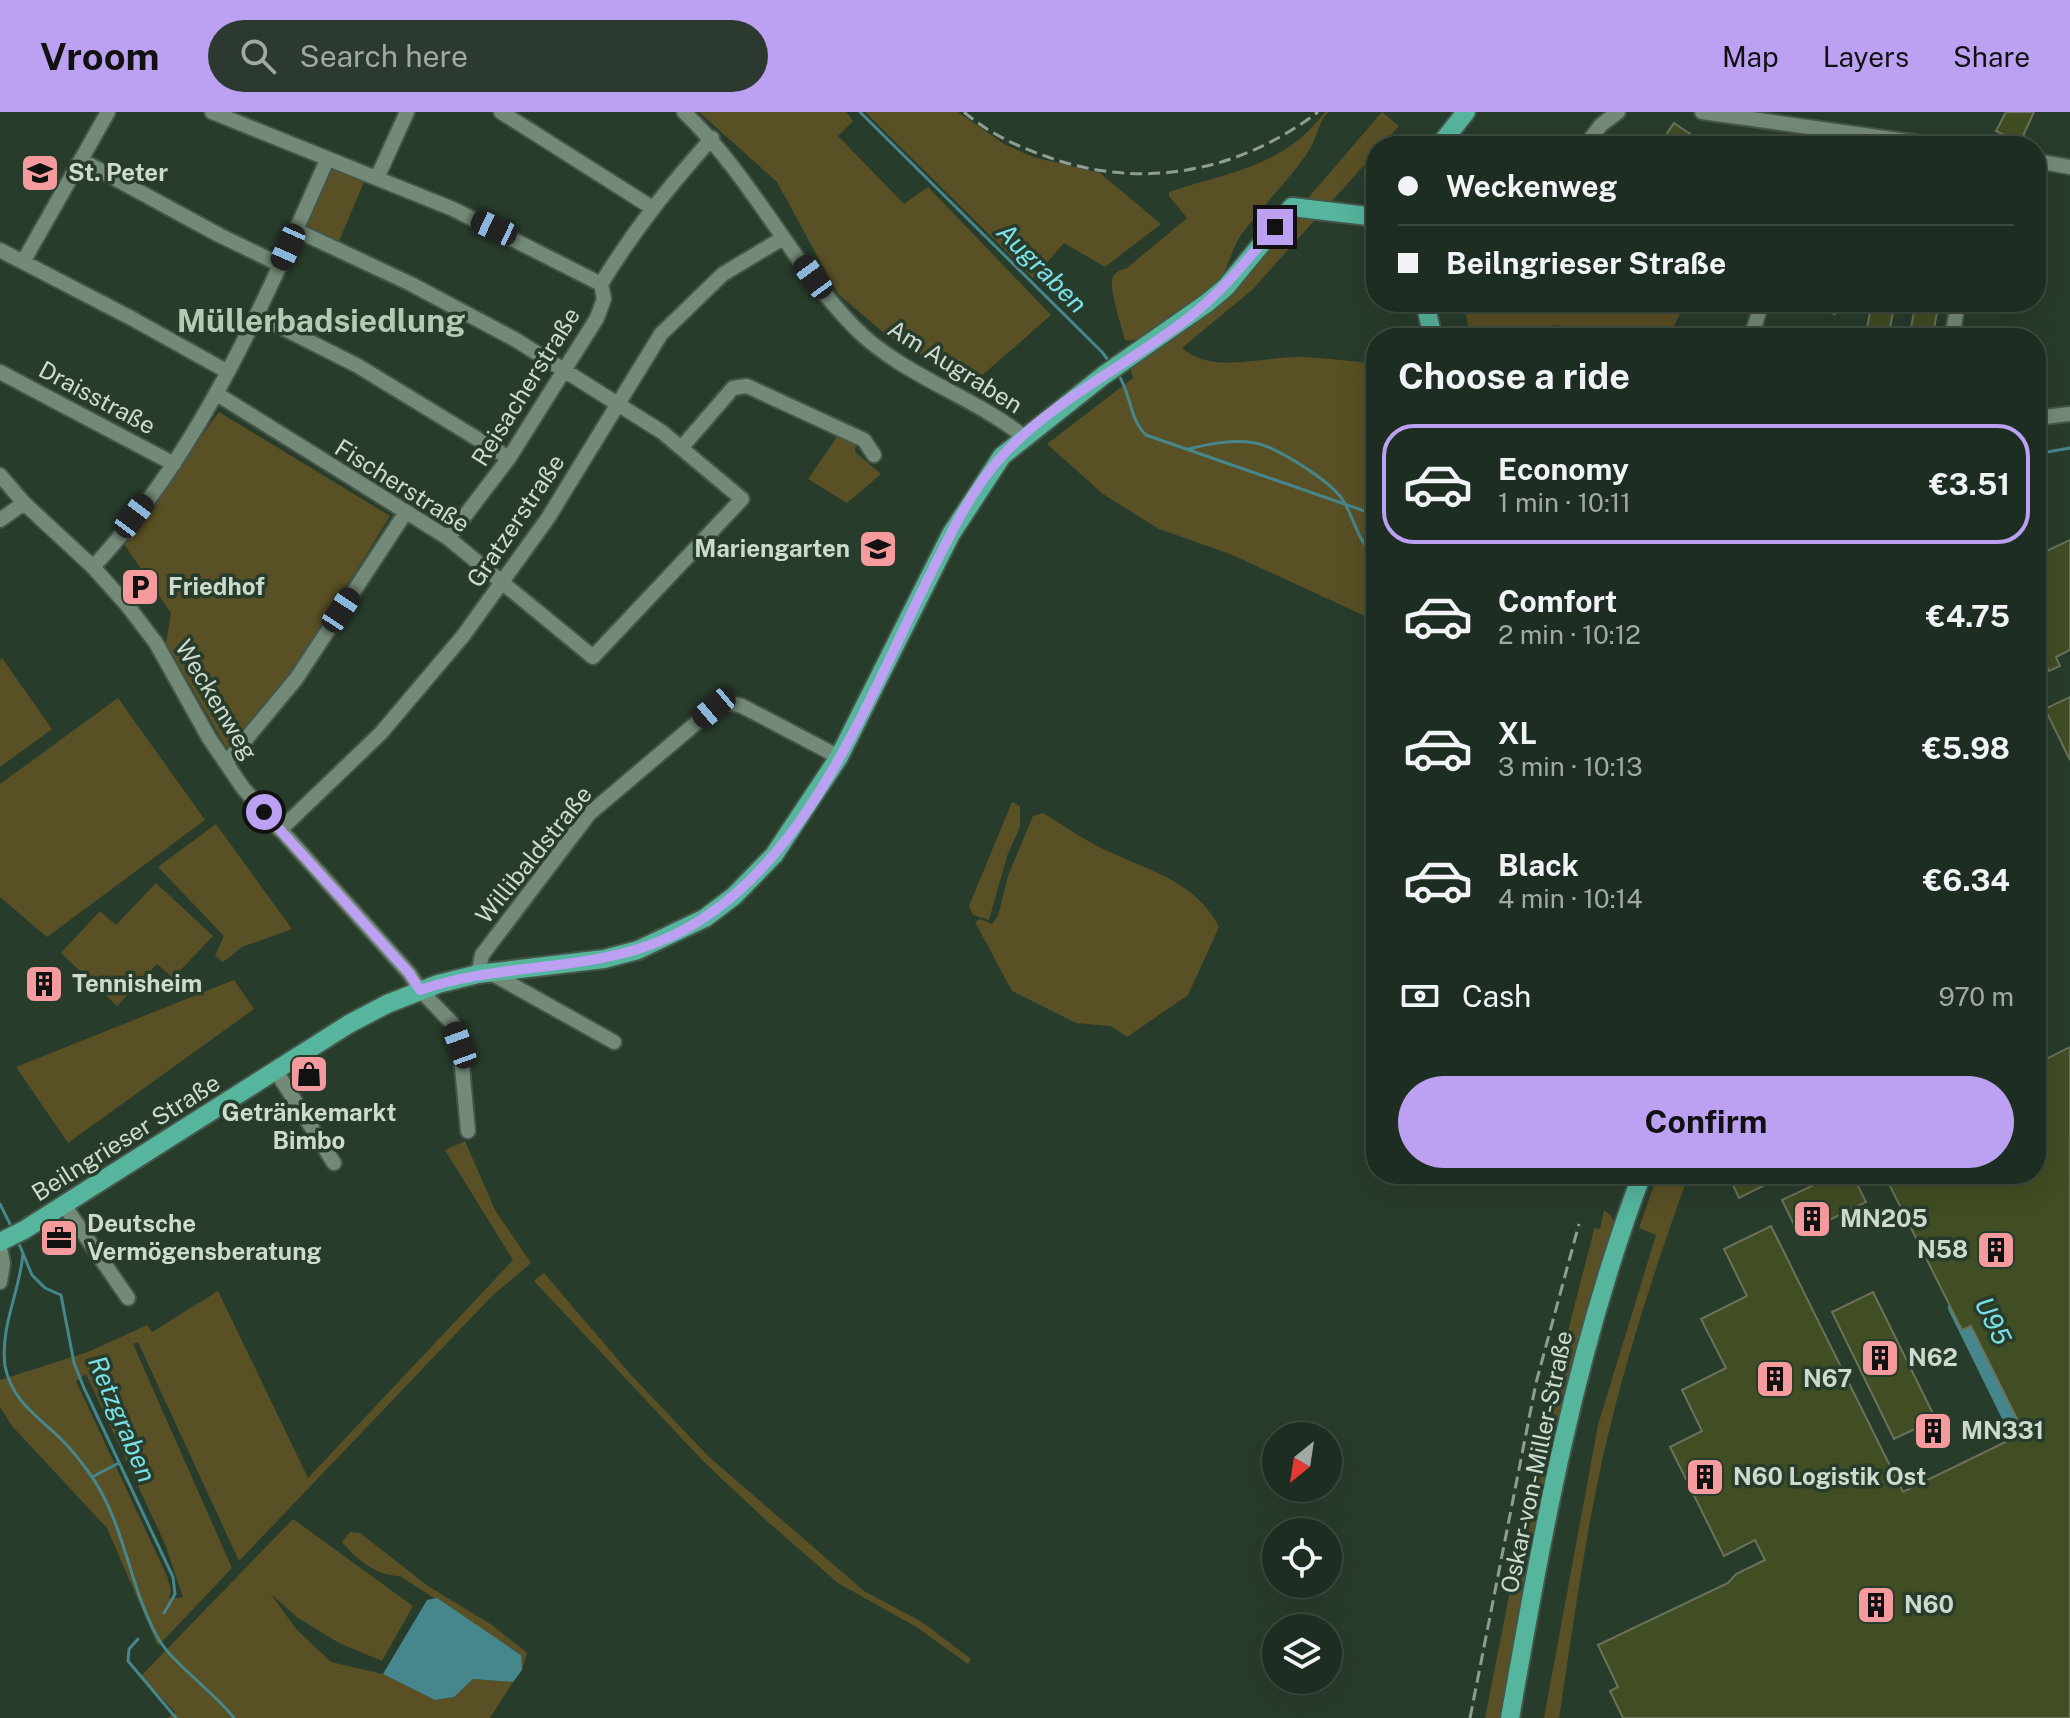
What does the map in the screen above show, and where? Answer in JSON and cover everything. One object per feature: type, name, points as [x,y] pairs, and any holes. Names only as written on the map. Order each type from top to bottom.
[{"type":"main road","points":[[1447,136],[1466,112]]},
{"type":"main road","name":"Beilngrieser Straße","points":[[8,1240],[349,1024],[420,990],[483,973],[604,959],[638,950],[705,918],[734,896],[774,855],[839,757],[958,522],[990,471],[1023,436],[1104,375],[1185,321],[1226,287],[1292,207],[1366,216]]},
{"type":"main road","name":"Oskar-von-Miller-Straße","points":[[1510,1718],[1564,1428],[1587,1335],[1639,1184]]},
{"type":"street","points":[[23,262],[108,112]]},
{"type":"street","points":[[212,112],[377,178],[514,238],[601,284]]},
{"type":"street","points":[[377,178],[407,112]]},
{"type":"street","points":[[501,112],[651,207]]},
{"type":"street","name":"Am Augraben","points":[[684,112],[712,138],[827,297],[873,343],[1023,436]]},
{"type":"street","points":[[1593,136],[1618,112]]},
{"type":"street","points":[[1702,112],[1871,136]]},
{"type":"street","name":"Reisacherstraße","points":[[448,538],[509,458],[565,371],[597,318],[604,299],[601,284],[651,207],[712,138]]},
{"type":"street","points":[[81,160],[281,265]]},
{"type":"street","points":[[93,567],[174,464],[217,394],[281,265],[327,160]]},
{"type":"street","points":[[2046,163],[2070,167]]},
{"type":"street","points":[[296,230],[471,314],[619,404],[682,447],[733,388],[747,386],[864,440],[874,455]]},
{"type":"street","name":"Gratzerstraße","points":[[280,830],[396,717],[502,583],[548,518],[661,334],[723,274],[783,238]]},
{"type":"street","points":[[0,250],[228,372]]},
{"type":"street","points":[[257,315],[358,366],[509,458]]},
{"type":"street","name":"Draisstraße","points":[[0,372],[174,464]]},
{"type":"street","name":"Fischerstraße","points":[[217,394],[448,538],[593,657],[742,499],[682,447]]},
{"type":"street","points":[[2046,417],[2070,414]]},
{"type":"street","name":"Weckenweg","points":[[0,475],[24,503],[93,567],[156,643],[226,763],[280,830],[452,1023],[460,1045],[468,1131]]},
{"type":"street","points":[[0,520],[24,503]]},
{"type":"street","points":[[226,763],[296,679],[406,512]]},
{"type":"street","name":"Willibaldstraße","points":[[483,973],[482,955],[589,814],[714,708],[727,702],[742,706],[839,757]]},
{"type":"street","points":[[483,973],[614,1042]]},
{"type":"street","points":[[276,1071],[334,1163]]},
{"type":"street","points":[[64,1205],[128,1298]]},
{"type":"street","points":[[0,1282],[8,1240]]},
{"type":"shaded area","points":[[699,112],[846,112],[853,121],[838,136],[904,204],[928,187],[1051,315],[971,385],[883,332],[838,294],[777,182]]},
{"type":"shaded area","points":[[865,112],[958,112],[1004,144],[1033,157],[1100,173],[1161,224],[1105,267],[1064,243],[1033,278]]},
{"type":"shaded area","points":[[1325,112],[1329,112],[1310,149],[1241,235],[1216,284],[1158,329],[1134,340],[1125,340],[1112,280],[1116,273],[1127,268],[1187,218],[1169,192],[1233,173],[1273,157],[1309,131]]},
{"type":"shaded area","points":[[1382,112],[1399,126],[1390,136],[1366,136],[1366,163],[1252,290],[1182,348],[1208,361],[1300,357],[1366,363],[1366,616],[1230,554],[1159,529],[1103,494],[1047,444],[1133,378],[1129,365],[1223,297]]},
{"type":"shaded area","points":[[331,169],[364,182],[339,241],[306,228]]},
{"type":"shaded area","points":[[1466,312],[1681,312],[1673,328],[1559,328],[1559,325],[1468,328]]},
{"type":"shaded area","points":[[219,412],[390,516],[294,666],[227,749],[166,643],[171,613],[124,544]]},
{"type":"shaded area","points":[[839,434],[856,443],[855,452],[881,474],[847,503],[808,479]]},
{"type":"shaded area","points":[[2,658],[52,729],[0,767],[0,660]]},
{"type":"shaded area","points":[[118,698],[205,820],[47,937],[0,897],[0,784]]},
{"type":"shaded area","points":[[1012,802],[1020,806],[1020,827],[1007,856],[989,920],[973,915],[969,906]]},
{"type":"shaded area","points":[[1043,813],[1095,845],[1183,887],[1209,911],[1219,927],[1188,995],[1127,1037],[1111,1026],[1076,1023],[1012,991],[975,922],[980,919],[992,924],[998,916],[1008,876],[1033,816]]},
{"type":"shaded area","points":[[216,824],[292,929],[242,947],[223,962],[215,956],[224,936],[158,867]]},
{"type":"shaded area","points":[[156,883],[213,936],[173,978],[157,964],[117,1006],[61,953],[100,911],[116,925]]},
{"type":"shaded area","points":[[234,980],[254,1009],[68,1143],[16,1067]]},
{"type":"shaded area","points":[[465,1141],[495,1210],[531,1263],[492,1296],[239,1561],[138,1342],[133,1344],[232,1568],[158,1646],[107,1528],[12,1426],[0,1407],[0,1380],[88,1352],[147,1325],[152,1332],[218,1291],[308,1478],[513,1260],[445,1150]],"holes":[[[86,1374],[165,1544],[183,1597],[169,1599],[171,1590],[167,1576],[76,1381]]]},
{"type":"shaded area","points":[[1654,1184],[1686,1184],[1640,1318],[1601,1466],[1559,1718],[1544,1718],[1598,1425],[1656,1235],[1639,1228]]},
{"type":"shaded area","points":[[1604,1210],[1612,1217],[1614,1226],[1576,1345],[1556,1432],[1501,1718],[1485,1718],[1540,1439],[1594,1228],[1600,1229]]},
{"type":"shaded area","points":[[544,1273],[632,1376],[708,1456],[864,1591],[922,1622],[971,1659],[968,1664],[918,1628],[838,1583],[767,1521],[704,1462],[534,1281]]},
{"type":"shaded area","points":[[293,1519],[413,1606],[382,1661],[339,1643],[298,1618],[270,1593],[297,1630],[331,1662],[383,1674],[435,1700],[454,1697],[473,1679],[513,1682],[490,1718],[168,1718],[175,1712],[141,1676]]},
{"type":"shaded area","points":[[350,1532],[360,1533],[428,1586],[492,1625],[527,1653],[522,1670],[520,1654],[400,1576],[375,1570],[361,1561],[342,1542]]},
{"type":"water","points":[[437,1598],[521,1655],[522,1670],[513,1682],[473,1679],[454,1697],[435,1700],[383,1674],[427,1600]]},
{"type":"building","points":[[2006,112],[2034,112],[2023,136],[2006,136],[1996,131]]},
{"type":"building","points":[[1674,123],[1693,136],[1665,136]]},
{"type":"building","points":[[1870,312],[1893,312],[1890,328],[1867,328]]},
{"type":"building","points":[[1914,312],[1937,312],[1934,328],[1911,328]]},
{"type":"building","points":[[2070,540],[2070,650],[2056,657],[2060,666],[2049,671],[2046,664],[2046,551]]},
{"type":"building","points":[[2070,697],[2070,760],[2046,711]]},
{"type":"building","name":"Tennisheim","points":[[47,968],[60,988],[41,1001],[28,980]]},
{"type":"building","points":[[2070,1047],[2070,1718],[1623,1718],[1610,1691],[1618,1687],[1598,1645],[1728,1583],[1736,1574],[1765,1560],[1755,1540],[1724,1556],[1670,1447],[1702,1431],[1682,1390],[1726,1368],[1701,1319],[1747,1296],[1724,1249],[1771,1226],[1903,1492],[2024,1433],[1971,1326],[1962,1330],[1889,1184],[2046,1184],[2046,1059]]},
{"type":"building","points":[[1732,1184],[1767,1184],[1739,1198]]},
{"type":"building","name":"MN205","points":[[1816,1184],[1857,1184],[1866,1202],[1799,1235],[1782,1200]]},
{"type":"building","name":"Deutsche Vermögensberatung","points":[[65,1224],[75,1239],[52,1253],[43,1238]]},
{"type":"building","name":"N62","points":[[1873,1292],[1942,1432],[1929,1438],[1923,1425],[1894,1439],[1832,1312]]},
{"type":"waterway","name":"Augraben","points":[[860,112],[1111,364]]},
{"type":"waterway","name":"Augraben","points":[[1118,374],[1136,421],[1146,435],[1366,512]]},
{"type":"waterway","name":"Augraben","points":[[1188,449],[1247,442],[1265,446],[1289,458],[1336,492],[1366,546]]},
{"type":"waterway","points":[[2046,452],[2070,448]]},
{"type":"waterway","name":"Retzgraben","points":[[0,1204],[12,1228]]},
{"type":"waterway","name":"Retzgraben","points":[[17,1239],[32,1275],[45,1288],[61,1295],[74,1363],[173,1577],[175,1594],[164,1613]]},
{"type":"waterway","points":[[23,1253],[5,1337],[5,1366],[9,1379],[20,1399],[70,1449],[102,1493],[158,1638],[234,1718]]},
{"type":"waterway","name":"U95","points":[[1957,1307],[2026,1447],[2040,1454],[2070,1440]]},
{"type":"waterway","points":[[92,1477],[119,1463]]},
{"type":"waterway","name":"Retzgraben","points":[[138,1639],[129,1649],[128,1661],[176,1718]]},
{"type":"railway","points":[[964,112],[1002,138],[1045,156],[1080,167],[1152,174],[1187,170],[1255,150],[1318,112]]},
{"type":"railway","points":[[1470,1718],[1536,1383],[1579,1224]]},
{"type":"place","name":"St. Peter","points":[[40,173]]},
{"type":"place","name":"Mariengarten","points":[[878,549]]},
{"type":"place","name":"Friedhof","points":[[140,587]]},
{"type":"place","name":"Tennisheim","points":[[44,984]]},
{"type":"place","name":"Getränkemarkt Bimbo","points":[[309,1074]]},
{"type":"place","name":"MN205","points":[[1812,1219]]},
{"type":"place","name":"Deutsche Vermögensberatung","points":[[59,1238]]},
{"type":"place","name":"N58","points":[[1996,1250]]},
{"type":"place","name":"N62","points":[[1880,1358]]},
{"type":"place","name":"N67","points":[[1775,1379]]},
{"type":"place","name":"MN331","points":[[1933,1431]]},
{"type":"place","name":"N60 Logistik Ost","points":[[1705,1477]]},
{"type":"place","name":"N60","points":[[1876,1605]]},
{"type":"district","name":"Müllerbadsiedlung","points":[[321,321]]},
{"type":"route","points":[[264,812],[409,973],[420,990],[478,974],[604,959],[638,950],[705,918],[757,875],[807,808],[859,722],[951,534],[1002,456],[1023,436],[1104,375],[1207,303],[1226,287],[1275,227]]}]
